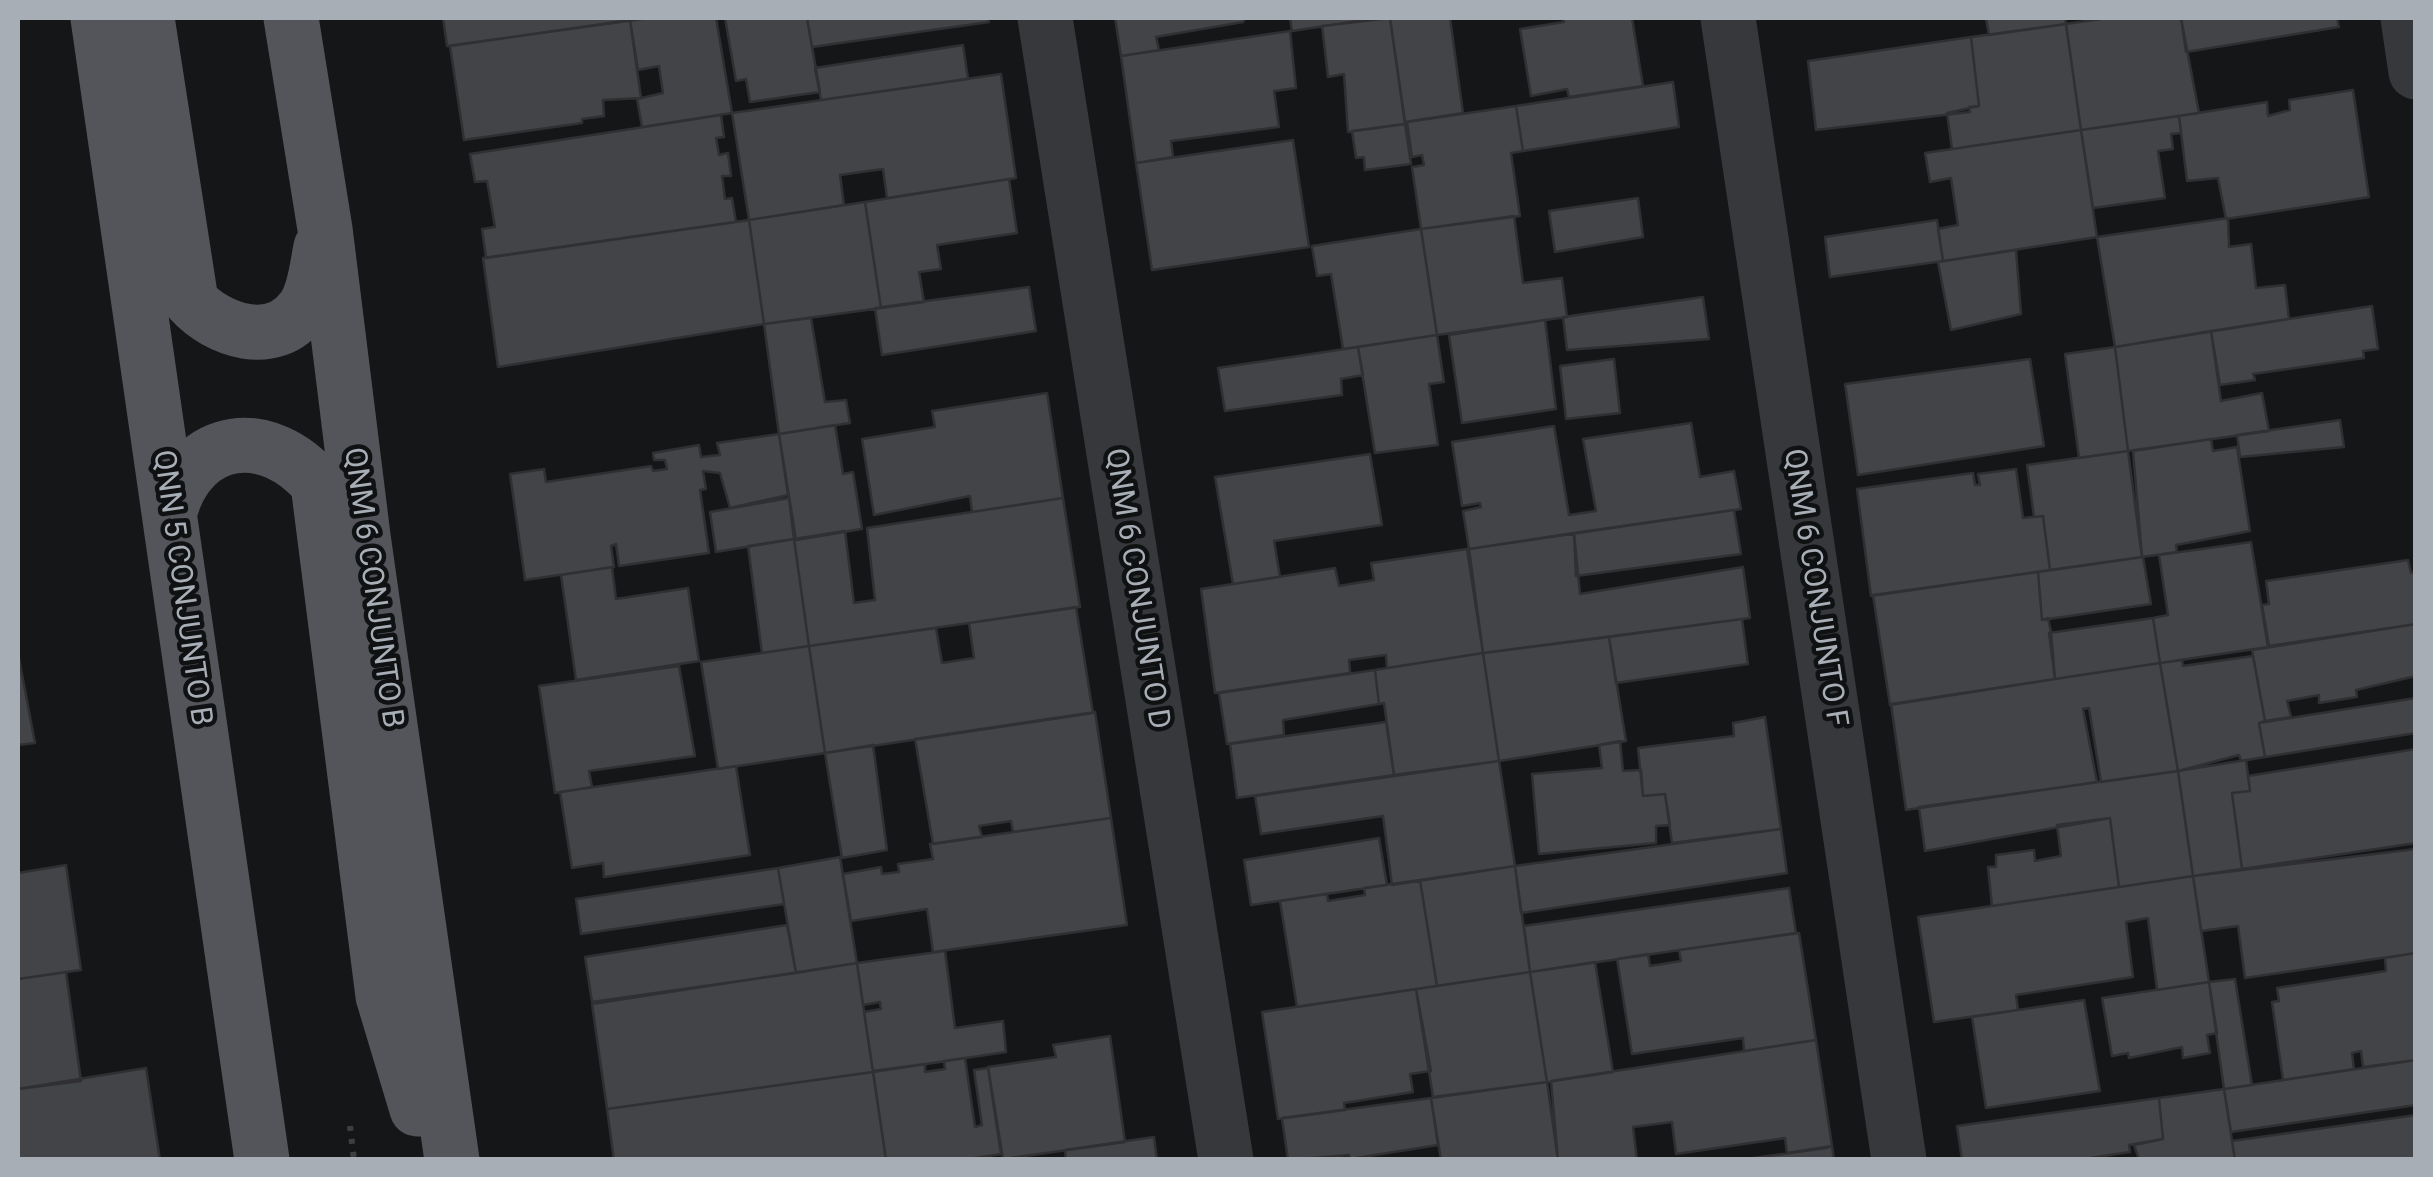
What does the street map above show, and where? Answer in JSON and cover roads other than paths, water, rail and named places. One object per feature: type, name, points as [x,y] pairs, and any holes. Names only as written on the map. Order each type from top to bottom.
[{"type":"main road","name":"QNN 5 CONJUNTO B","points":[[98,18],[262,1160]]},
{"type":"main road","points":[[147,18],[191,301],[208,320],[234,333],[280,327],[303,310],[325,229]]},
{"type":"main road","name":"QNM 6 CONJUNTO B","points":[[290,18],[325,229],[363,536],[452,1160]]},
{"type":"main road","points":[[170,511],[178,482],[192,466],[230,447],[257,444],[281,451],[303,466],[318,484],[383,996],[432,1160]]},
{"type":"street","name":"QNM 6 CONJUNTO D","points":[[1046,18],[1226,1160]]},
{"type":"street","name":"QNM 6 CONJUNTO F","points":[[1728,18],[1899,1160]]},
{"type":"street","points":[[2408,18],[2416,72]]}]
